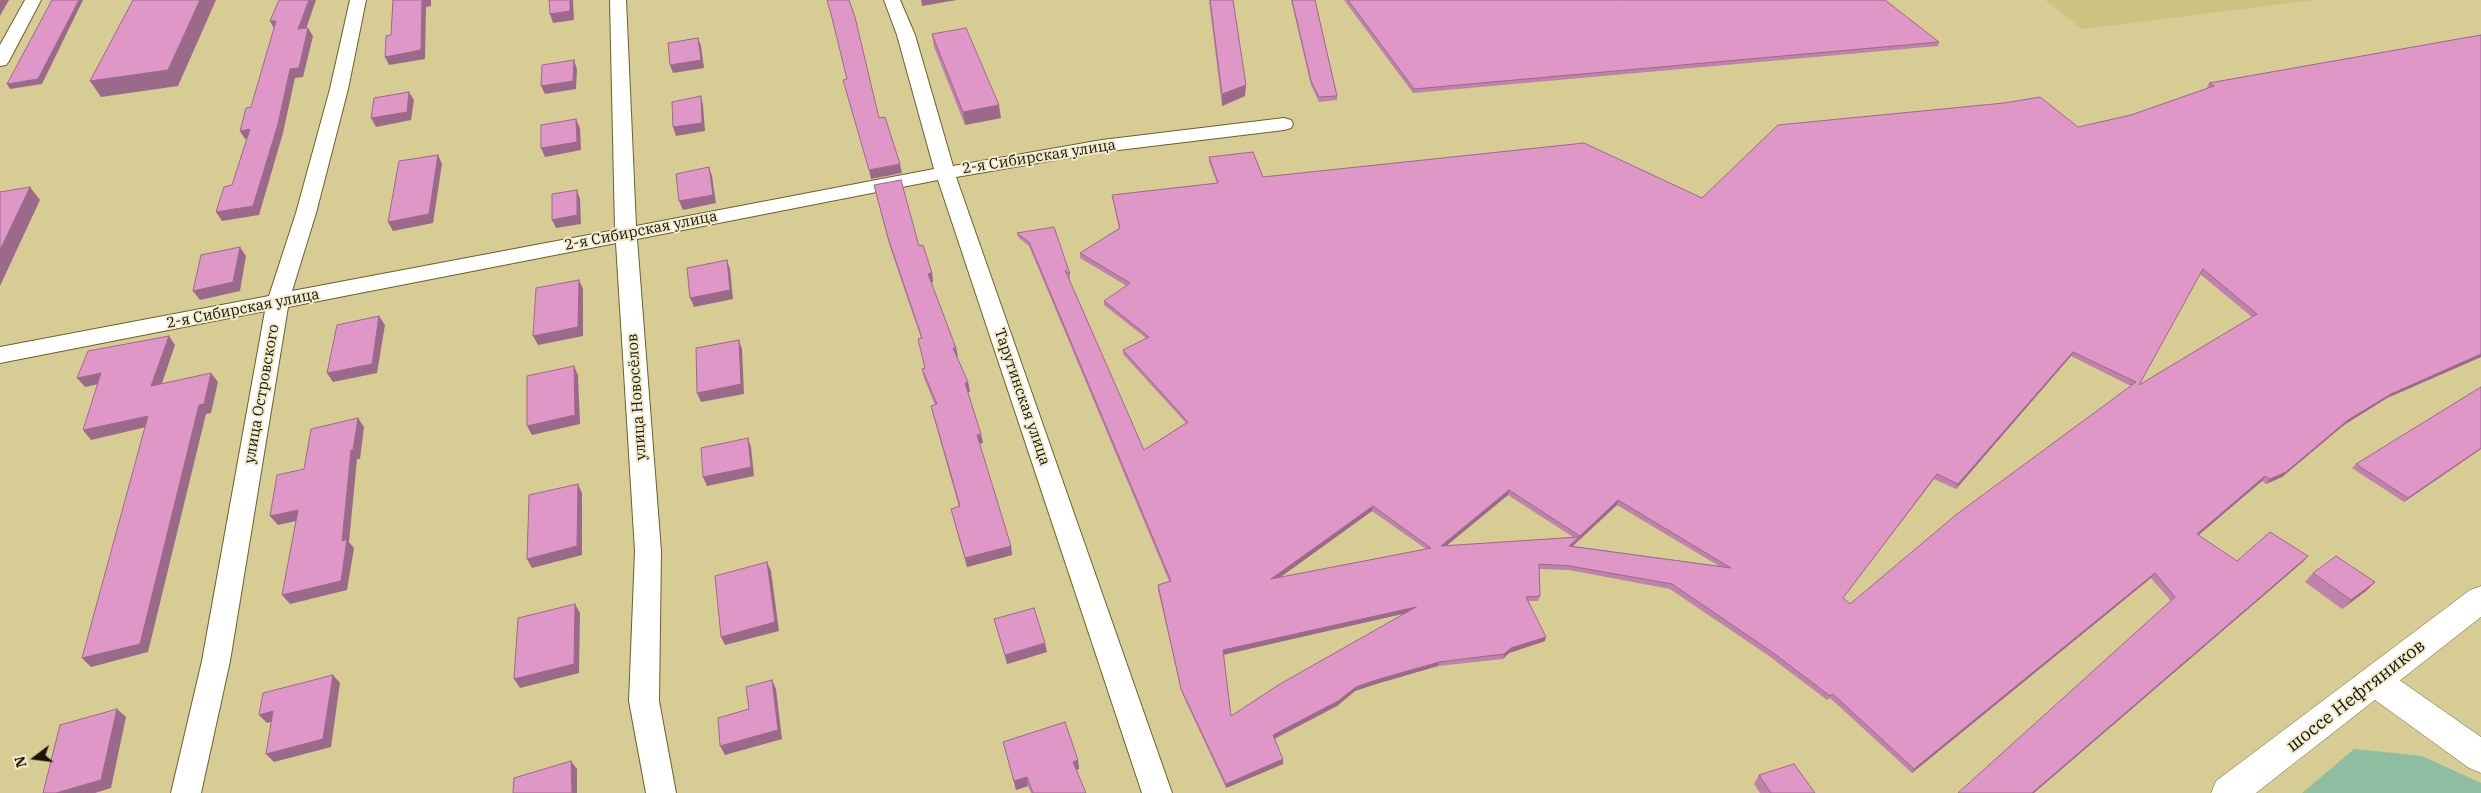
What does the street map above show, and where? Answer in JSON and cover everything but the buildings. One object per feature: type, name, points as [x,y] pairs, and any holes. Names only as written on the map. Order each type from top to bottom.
[{"type":"main road","name":"шоссе Нефтяников","points":[[2229,793],[2376,682],[2481,598]]},
{"type":"main road","points":[[2376,682],[2481,756]]},
{"type":"street","points":[[0,61],[33,0]]},
{"type":"street","name":"улица Островского","points":[[186,793],[216,661],[278,302],[306,213],[339,89],[358,0]]},
{"type":"street","name":"улица Новосёлов","points":[[618,0],[626,234],[648,551],[644,701],[661,793]]},
{"type":"street","name":"Тарутинская улица","points":[[892,0],[906,36],[945,173],[1157,793]]},
{"type":"street","name":"2-я Сибирская улица","points":[[0,355],[945,173],[1102,146],[1284,124]]},
{"type":"shaded area","points":[[2045,0],[2313,0],[2082,29]]},
{"type":"green space","points":[[2354,749],[2422,756],[2481,783],[2481,793],[2302,793]]}]
